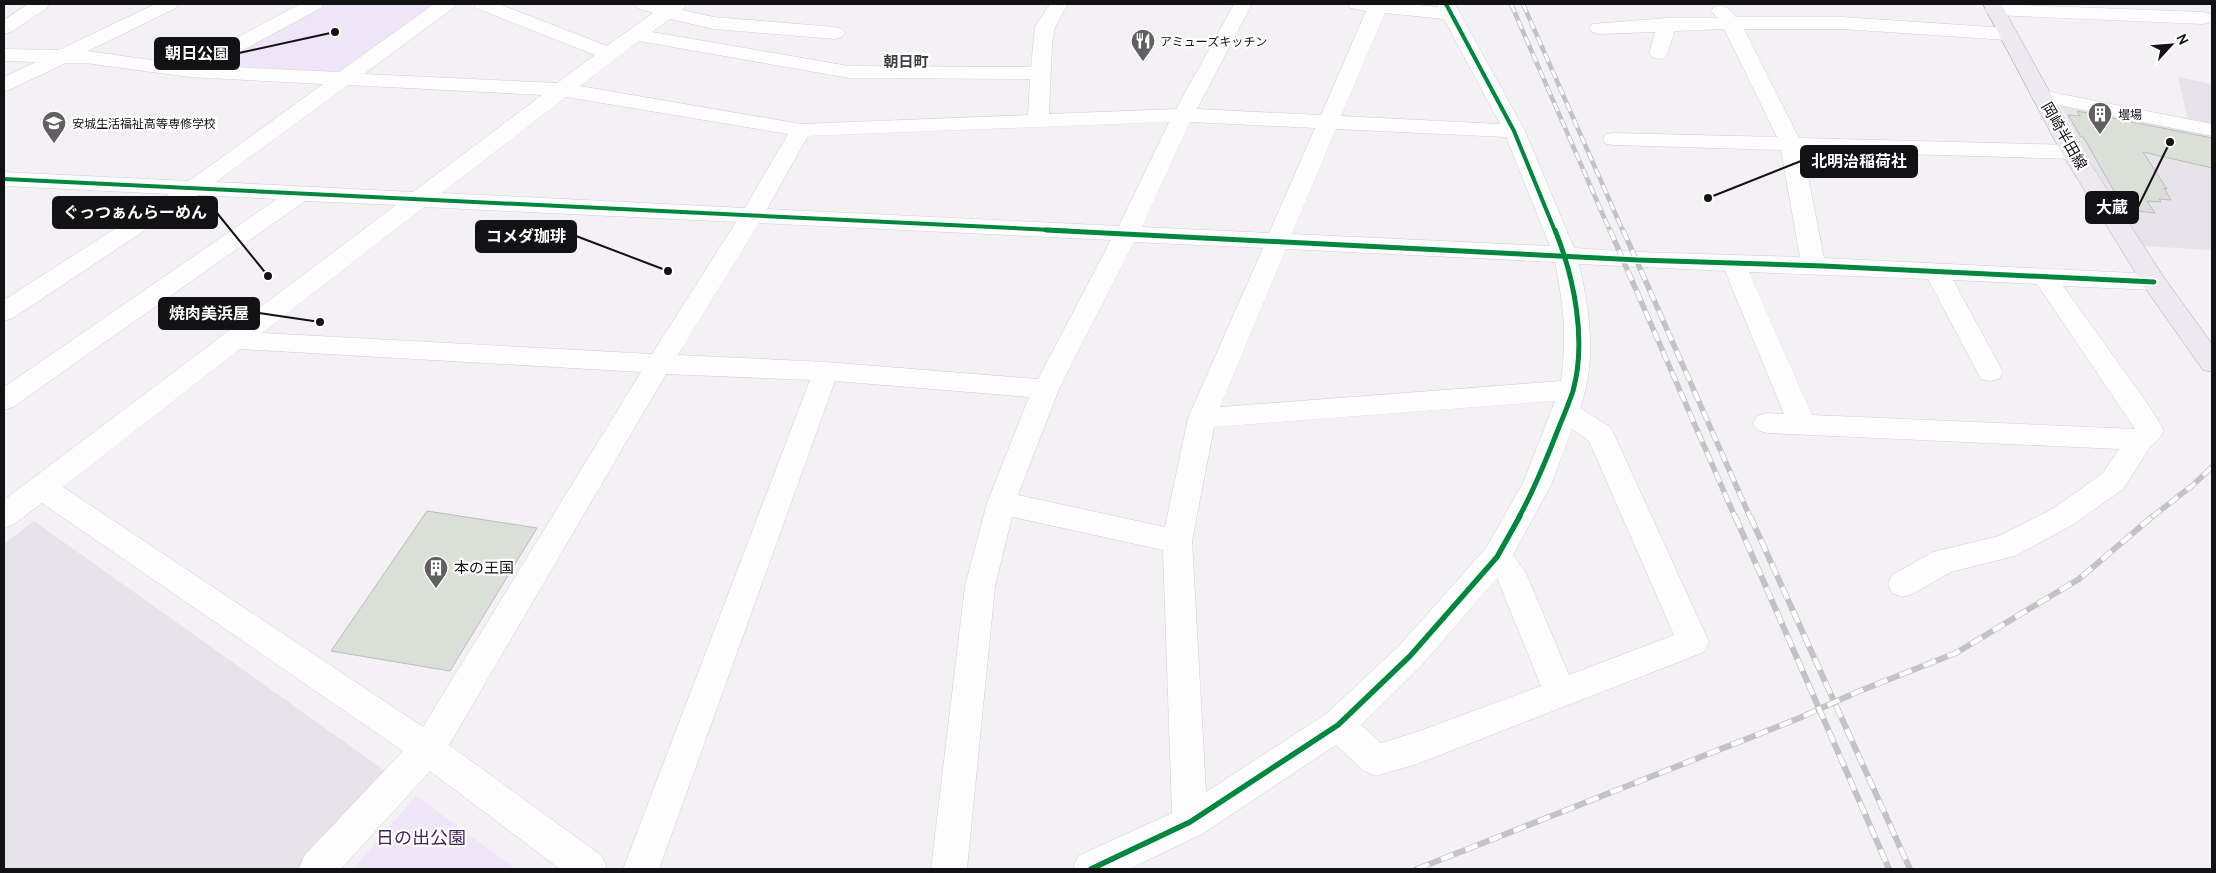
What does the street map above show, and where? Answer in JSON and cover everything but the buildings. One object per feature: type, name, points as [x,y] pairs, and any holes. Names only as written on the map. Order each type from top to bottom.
[{"type":"main road","name":"岡崎半田線","points":[[1993,6],[2072,152],[2154,282],[2212,363]]},
{"type":"street","points":[[4,28],[40,4]]},
{"type":"street","points":[[4,85],[169,4]]},
{"type":"street","points":[[189,71],[314,4]]},
{"type":"street","points":[[4,312],[194,188],[446,4]]},
{"type":"street","points":[[483,4],[609,54]]},
{"type":"street","points":[[644,4],[673,8],[714,23],[835,33]]},
{"type":"street","points":[[1038,121],[1040,73],[1045,27],[1059,4]]},
{"type":"street","points":[[949,869],[980,586],[1001,502],[1046,389],[1126,235],[1184,115],[1243,4]]},
{"type":"street","points":[[1091,869],[1190,822],[1338,724],[1410,656],[1496,557],[1537,485],[1569,401],[1578,349],[1576,305],[1565,255],[1514,131],[1462,33],[1448,9],[1357,4]]},
{"type":"street","points":[[1714,4],[1731,23],[1792,144],[1814,266]]},
{"type":"street","points":[[1190,822],[1177,541],[1202,418],[1378,6]]},
{"type":"street","points":[[1993,6],[2202,16]]},
{"type":"street","points":[[4,516],[609,54],[673,8]]},
{"type":"street","points":[[1599,28],[1668,24],[1842,23],[2007,34]]},
{"type":"street","points":[[1659,53],[1668,24]]},
{"type":"street","points":[[636,35],[849,72],[1040,73]]},
{"type":"street","points":[[4,55],[85,57],[189,71],[564,90],[801,130],[1184,115],[1514,131]]},
{"type":"street","points":[[2041,96],[2212,130]]},
{"type":"street","points":[[317,869],[428,749],[659,364],[751,217],[801,130]]},
{"type":"street","points":[[1614,139],[2072,152]]},
{"type":"street","points":[[4,180],[1565,255],[1630,260],[1814,266],[2154,282]]},
{"type":"street","points":[[4,400],[301,193]]},
{"type":"street","points":[[1734,264],[1802,424]]},
{"type":"street","points":[[1936,272],[1990,372]]},
{"type":"street","points":[[1903,584],[1944,561],[2005,547],[2064,516],[2113,481],[2140,440],[2150,430],[2044,277]]},
{"type":"street","points":[[235,340],[659,364],[826,371],[1046,389]]},
{"type":"street","points":[[641,869],[826,371]]},
{"type":"street","points":[[1202,418],[1569,401],[1600,434],[1693,642],[1417,748],[1376,760],[1338,724]]},
{"type":"street","points":[[1767,423],[2140,440]]},
{"type":"street","points":[[41,488],[428,749],[589,869]]},
{"type":"street","points":[[1001,502],[1177,541]]},
{"type":"street","points":[[1496,557],[1512,573],[1538,642],[1560,692]]},
{"type":"shaded area","points":[[2178,77],[2212,84],[2212,250],[2144,246],[2088,158],[2055,95],[2188,120]]},
{"type":"shaded area","points":[[34,521],[388,773],[297,869],[4,869],[4,544]]},
{"type":"green space","points":[[323,4],[437,4],[350,68],[338,72],[221,65],[219,60]]},
{"type":"green space","name":"日の出公園","points":[[416,796],[516,869],[353,869]]},
{"type":"railway","points":[[1511,4],[1610,231]]},
{"type":"railway","points":[[1523,4],[1623,231]]},
{"type":"railway","points":[[1610,230],[1735,517]]},
{"type":"railway","points":[[1623,230],[1750,517]]},
{"type":"railway","points":[[2152,517],[2193,485],[2212,467]]},
{"type":"railway","points":[[1735,516],[1819,709]]},
{"type":"railway","points":[[1750,516],[1834,702]]},
{"type":"railway","points":[[1834,702],[1956,653],[2079,579],[2153,516]]},
{"type":"railway","points":[[1819,709],[1834,702]]},
{"type":"railway","points":[[1834,702],[1910,869]]},
{"type":"railway","points":[[1417,869],[1819,709]]},
{"type":"railway","points":[[1819,709],[1889,869]]},
{"type":"cycle path","points":[[1091,869],[1190,822],[1338,725],[1410,656],[1497,557],[1537,485],[1573,390],[1578,349],[1576,305],[1565,255],[1514,131],[1446,4]]},
{"type":"cycle path","points":[[4,179],[1638,260],[1823,266],[2154,282]]},
{"type":"place","name":"朝日公園","points":[[335,32]]},
{"type":"place","name":"アミューズキッチン","points":[[1143,62]]},
{"type":"place","name":"壜場","points":[[2100,135]]},
{"type":"place","name":"大蔵","points":[[2170,142]]},
{"type":"place","name":"安城生活福祉高等専修学校","points":[[54,144]]},
{"type":"place","name":"北明治稲荷社","points":[[1708,198]]},
{"type":"place","name":"コメダ珈琲","points":[[668,271]]},
{"type":"place","name":"ぐっつぁんらーめん","points":[[268,276]]},
{"type":"place","name":"焼肉美浜屋","points":[[320,322]]},
{"type":"place","name":"本の王国","points":[[436,589]]},
{"type":"district","name":"朝日町","points":[[906,62]]}]
